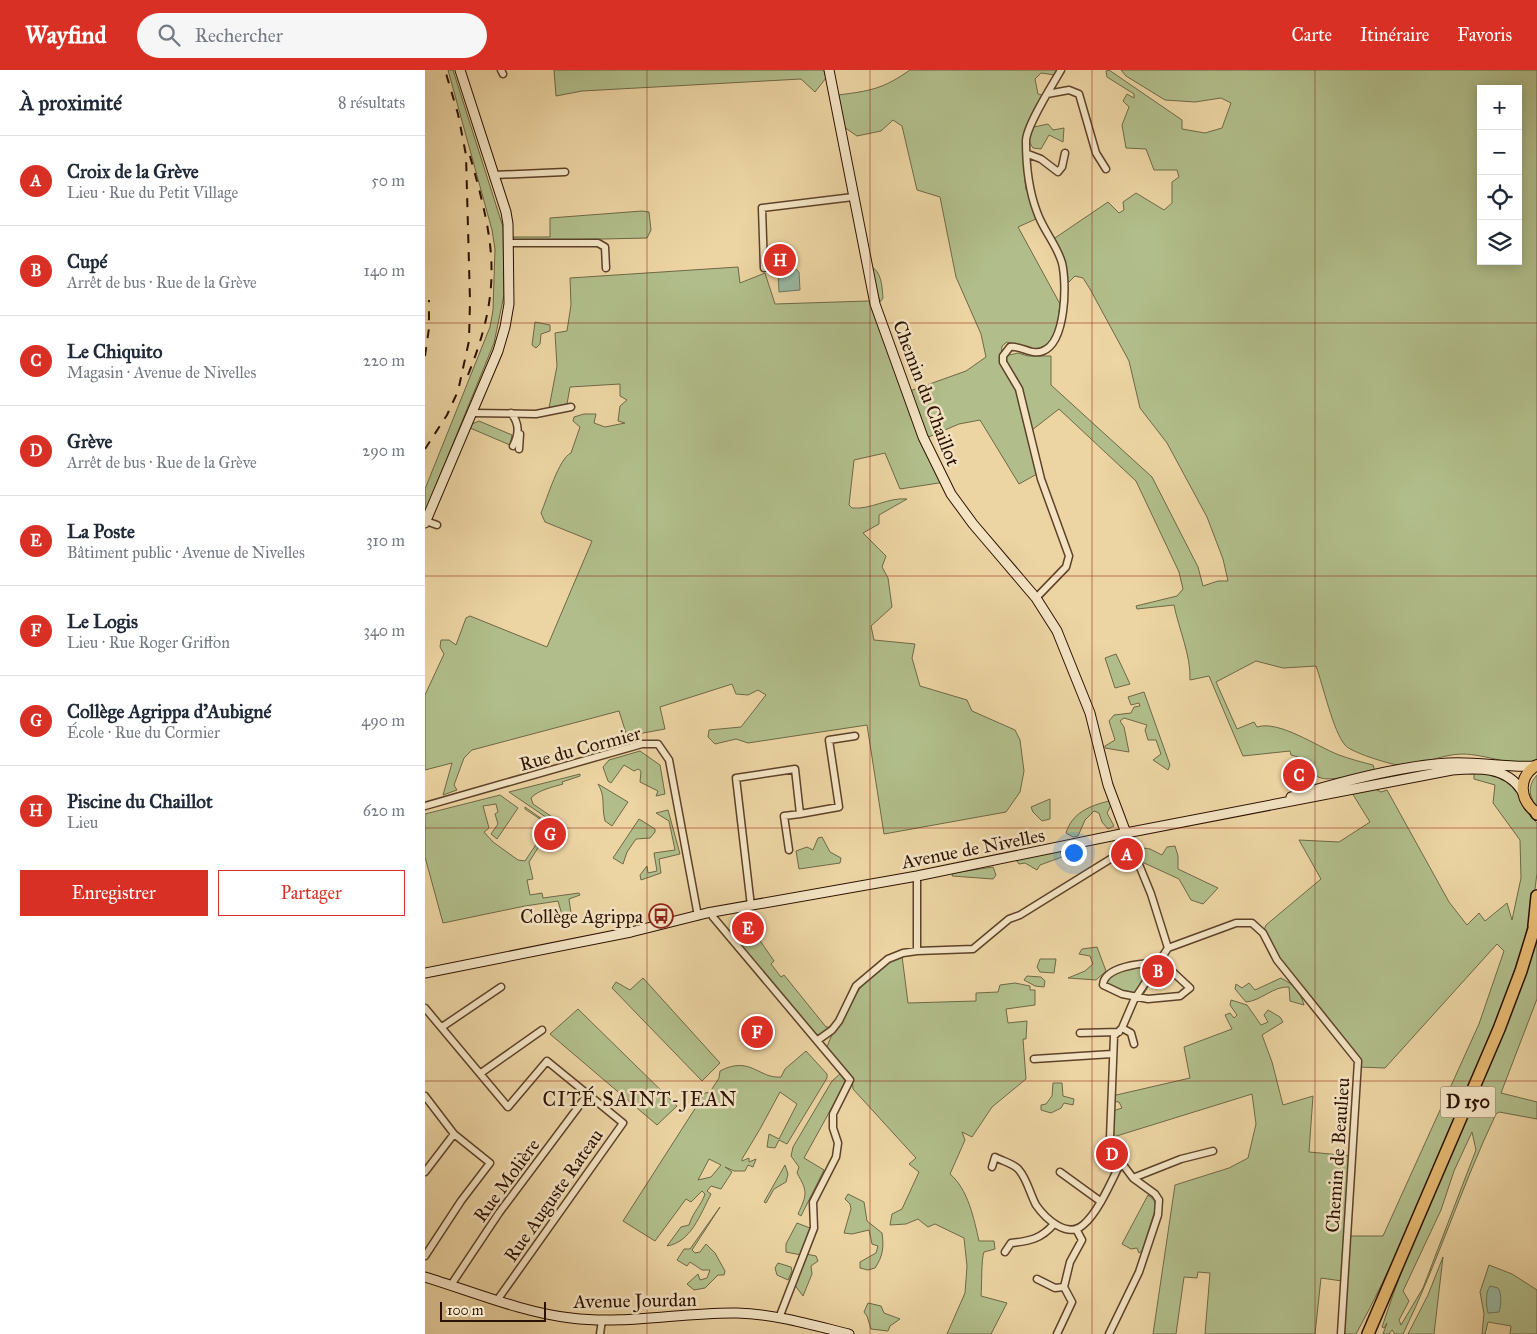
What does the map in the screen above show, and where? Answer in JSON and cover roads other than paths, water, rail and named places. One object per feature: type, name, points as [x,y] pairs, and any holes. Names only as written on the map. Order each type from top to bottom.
[{"type":"highway","name":"D 150","points":[[1395,1275],[1511,997],[1535,922],[1537,896]]},
{"type":"highway","points":[[1376,1330],[1395,1275]]},
{"type":"highway","points":[[1362,1334],[1377,1302],[1395,1275]]},
{"type":"highway","points":[[1368,1334],[1395,1275]]},
{"type":"main road","points":[[425,522],[498,351],[509,304],[507,218],[460,70]]},
{"type":"main road","name":"Chemin du Chaillot","points":[[829,70],[875,304],[923,437],[951,494],[973,524],[1035,598],[1057,631],[1089,713],[1108,785],[1126,833]]},
{"type":"main road","name":"Avenue de Nivelles","points":[[1260,806],[1384,774],[1446,763],[1490,763],[1514,768],[1536,765]]},
{"type":"main road","points":[[1536,765],[1525,777],[1522,791],[1529,807],[1537,813]]},
{"type":"main road","name":"Avenue de Nivelles","points":[[698,916],[742,906],[751,906],[917,876],[1260,806],[1452,770],[1472,769],[1503,773],[1513,778],[1522,791]]},
{"type":"main road","name":"Avenue de Nivelles","points":[[698,916],[713,917],[744,911],[751,906]]},
{"type":"main road","points":[[425,973],[698,916]]},
{"type":"main road","name":"Avenue Jourdan","points":[[425,1277],[562,1317],[602,1320],[736,1313],[779,1318],[849,1334]]},
{"type":"street","points":[[1035,598],[1062,572],[1069,556],[1041,479],[1019,389],[1003,362],[1005,351],[1009,347],[1036,352],[1050,346],[1061,324],[1064,288],[1062,264],[1037,213],[1032,193],[1026,139],[1047,94],[1061,70]]},
{"type":"street","points":[[1047,94],[1069,90],[1079,94],[1096,153],[1106,169]]},
{"type":"street","points":[[1027,154],[1041,159],[1058,172],[1062,167],[1065,153]]},
{"type":"street","points":[[494,176],[565,172]]},
{"type":"street","points":[[764,268],[762,208],[853,197]]},
{"type":"street","points":[[508,243],[598,243],[605,247],[606,268]]},
{"type":"street","points":[[471,413],[536,414],[571,408]]},
{"type":"street","points":[[511,413],[517,422],[518,428],[516,448]]},
{"type":"street","points":[[425,522],[437,525]]},
{"type":"street","points":[[789,850],[784,816],[839,807],[829,740],[855,736]]},
{"type":"street","name":"Rue du Cormier","points":[[425,806],[642,744],[658,744],[669,760],[698,916]]},
{"type":"street","points":[[751,906],[736,778],[795,769],[799,814]]},
{"type":"street","points":[[1109,1334],[1139,1272],[1158,1215],[1159,1200],[1155,1194],[1133,1178],[1121,1162],[1110,1138],[1114,1036],[1121,1030],[1135,998],[1168,948],[1133,846],[1126,833]]},
{"type":"street","points":[[818,1040],[832,1030],[839,1021],[856,986],[888,959],[903,953],[917,951],[973,949],[1009,919],[1020,915],[1133,846]]},
{"type":"street","points":[[917,876],[917,951]]},
{"type":"street","points":[[713,917],[850,1080],[833,1114],[833,1128],[838,1143],[836,1157],[813,1202],[815,1228],[779,1318]]},
{"type":"street","name":"Chemin de Beaulieu","points":[[1168,948],[1235,922],[1253,923],[1263,933],[1277,960],[1358,1061],[1341,1334]]},
{"type":"street","points":[[1158,962],[1190,988],[1180,996],[1135,998],[1107,988],[1102,982],[1111,973],[1119,970],[1158,962]]},
{"type":"street","points":[[442,1027],[501,987]]},
{"type":"street","name":"Rue Auguste Rateau","points":[[425,1008],[508,1107],[547,1061],[623,1124],[497,1299]]},
{"type":"street","points":[[481,1073],[542,1030]]},
{"type":"street","points":[[1080,1033],[1121,1030],[1131,1033],[1133,1044]]},
{"type":"street","points":[[1034,1059],[1113,1054]]},
{"type":"street","name":"Rue Molière","points":[[451,1285],[499,1213],[588,1094]]},
{"type":"street","points":[[425,1096],[454,1134],[490,1163],[456,1208],[425,1256]]},
{"type":"street","points":[[425,1172],[454,1134]]},
{"type":"street","points":[[1133,1178],[1181,1159],[1213,1151]]},
{"type":"street","points":[[992,1167],[995,1157],[1019,1169],[1036,1205],[1054,1224],[1066,1229],[1076,1229],[1084,1225],[1100,1201],[1121,1162]]},
{"type":"street","points":[[1060,1172],[1100,1201]]},
{"type":"street","points":[[1005,1252],[1011,1243],[1034,1240],[1045,1235],[1054,1224]]},
{"type":"street","points":[[1057,1334],[1072,1302],[1064,1287],[1070,1262],[1082,1240],[1076,1229]]},
{"type":"street","points":[[1037,1279],[1055,1288],[1064,1287]]},
{"type":"street","points":[[600,1334],[602,1320]]},
{"type":"railway","points":[[425,449],[447,415],[458,391],[469,341],[470,301],[466,155],[458,114],[445,70]]},
{"type":"railway","points":[[468,375],[487,316],[491,291],[490,241],[479,187],[470,156]]},
{"type":"railway","points":[[425,356],[429,328],[429,300]]},
{"type":"place","name":"Piscine du Chaillot","points":[[780,260]]},
{"type":"place","name":"Le Chiquito","points":[[1299,775]]},
{"type":"place","name":"Collège Agrippa d'Aubigné","points":[[550,834]]},
{"type":"place","name":"Croix de la Grève","points":[[1127,854]]},
{"type":"place","name":"Collège Agrippa","points":[[661,916]]},
{"type":"place","name":"La Poste","points":[[748,928]]},
{"type":"place","name":"Cupé","points":[[1158,971]]},
{"type":"place","name":"Le Logis","points":[[757,1032]]},
{"type":"place","name":"Grève","points":[[1112,1154]]},
{"type":"district","name":"CITÉ SAINT-JEAN","points":[[640,1099]]}]
